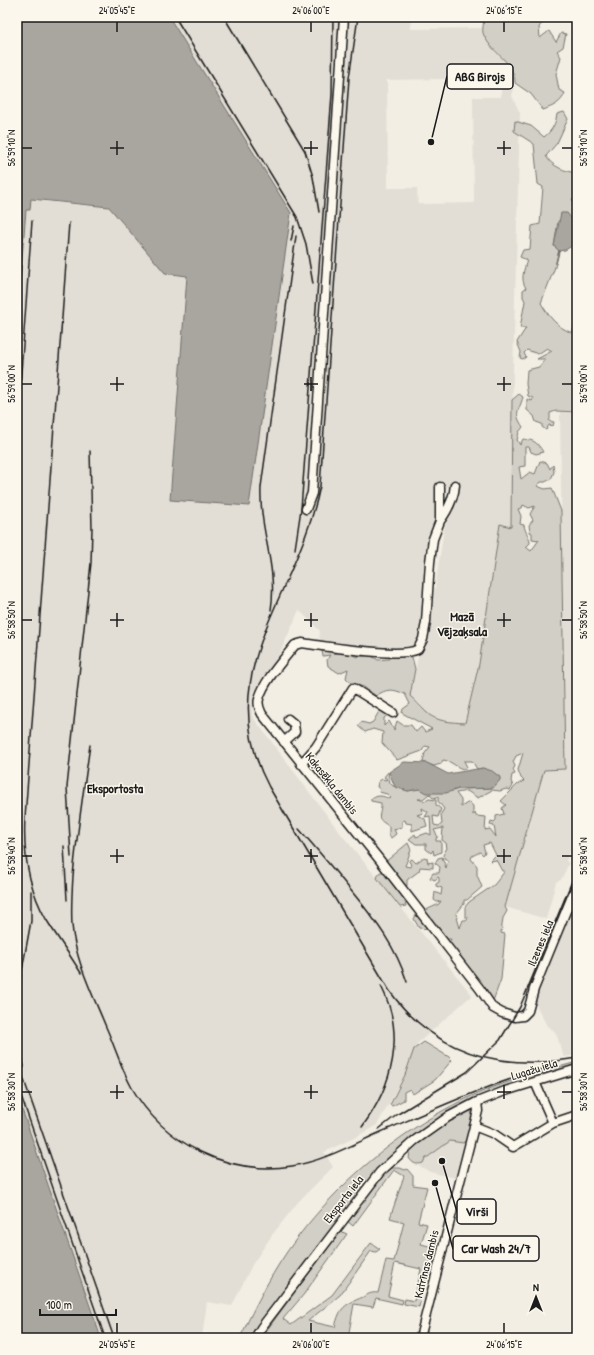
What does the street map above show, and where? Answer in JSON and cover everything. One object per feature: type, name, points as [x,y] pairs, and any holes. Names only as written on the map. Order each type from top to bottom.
[{"type":"street","points":[[306,509],[312,493],[314,470],[344,17]]},
{"type":"street","points":[[440,521],[451,502],[455,485]]},
{"type":"street","points":[[440,487],[440,521]]},
{"type":"street","name":"Kaķasēkļa dambis","points":[[440,521],[433,539],[426,622],[423,639],[418,649],[408,653],[361,650],[302,643],[296,645],[263,689],[258,700],[262,714],[379,859],[480,989],[493,1008],[502,1014],[515,1017],[523,1016],[528,1011]]},
{"type":"street","points":[[301,764],[316,748],[353,688],[393,713]]},
{"type":"street","points":[[284,742],[295,732],[294,724],[288,718]]},
{"type":"street","name":"Ilzenes iela","points":[[528,1011],[534,989],[577,884]]},
{"type":"street","name":"Lugažu iela","points":[[477,1102],[505,1091],[577,1069]]},
{"type":"street","points":[[535,1082],[553,1123]]},
{"type":"street","name":"Katrīnas dambis","points":[[420,1338],[478,1111],[477,1102]]},
{"type":"street","name":"Eksporta iela","points":[[255,1338],[261,1328],[380,1172],[392,1159],[437,1125],[477,1102]]},
{"type":"street","points":[[474,1126],[494,1134],[513,1147],[553,1123],[577,1115]]},
{"type":"shaded area","points":[[17,17],[169,17],[291,213],[249,506],[170,500],[187,276],[165,273],[109,207],[31,199],[30,210],[26,210],[17,321]]},
{"type":"shaded area","points":[[169,17],[411,17],[411,29],[483,28],[482,32],[496,53],[507,61],[515,79],[512,96],[520,113],[513,373],[511,527],[500,524],[479,664],[465,723],[444,722],[426,713],[420,704],[410,696],[419,653],[426,647],[444,529],[452,507],[455,508],[458,485],[451,488],[442,487],[437,500],[436,518],[429,539],[423,624],[415,646],[409,650],[376,649],[319,641],[320,631],[299,610],[277,660],[253,694],[252,716],[338,830],[472,995],[417,1044],[405,1075],[377,1125],[324,1152],[333,1167],[299,1201],[272,1235],[252,1265],[232,1306],[207,1302],[202,1338],[101,1338],[17,1095],[17,321],[26,210],[30,210],[31,200],[109,207],[165,273],[187,276],[170,500],[249,505],[291,213]],"holes":[[[501,78],[501,97],[473,97],[474,203],[418,204],[417,188],[388,188],[387,80]]]},
{"type":"shaded area","points":[[484,17],[547,17],[539,27],[540,38],[549,31],[556,42],[561,33],[566,34],[563,47],[557,51],[561,57],[556,74],[559,90],[565,93],[559,102],[554,106],[543,110],[531,94],[515,83],[514,75],[507,63],[486,40],[483,33]]},
{"type":"shaded area","points":[[564,112],[568,119],[557,143],[546,156],[551,163],[559,168],[577,173],[577,196],[572,199],[577,209],[573,222],[558,221],[554,246],[559,251],[555,267],[541,303],[554,321],[567,331],[572,333],[575,324],[577,324],[577,412],[556,411],[550,413],[549,421],[554,422],[553,426],[549,425],[546,430],[542,427],[542,424],[536,422],[534,416],[527,410],[527,399],[532,401],[533,398],[528,396],[526,384],[527,370],[539,367],[545,359],[537,359],[552,351],[547,348],[538,354],[527,350],[524,353],[526,357],[523,359],[520,358],[521,352],[517,342],[526,328],[520,328],[525,301],[523,297],[523,290],[526,288],[523,281],[523,274],[527,260],[520,257],[523,250],[530,249],[532,226],[540,224],[543,187],[538,184],[534,144],[514,131],[515,121],[531,126],[544,137],[553,127],[557,114]]},
{"type":"shaded area","points":[[561,213],[567,213],[577,225],[577,243],[565,250],[559,251],[554,246]]},
{"type":"shaded area","points":[[519,394],[523,397],[518,412],[518,418],[523,427],[519,432],[517,440],[520,445],[523,439],[533,441],[543,452],[536,454],[531,452],[529,447],[525,447],[525,466],[519,467],[521,479],[530,472],[535,474],[540,461],[547,463],[550,469],[553,465],[554,472],[551,479],[541,482],[537,486],[545,489],[552,488],[561,511],[565,769],[544,770],[505,907],[507,911],[503,918],[501,933],[505,934],[501,979],[493,1001],[449,944],[451,939],[444,939],[431,923],[426,929],[419,928],[414,919],[417,913],[427,915],[426,910],[439,904],[441,901],[437,902],[434,900],[435,892],[441,895],[442,888],[436,886],[439,882],[439,878],[438,877],[435,880],[430,878],[433,873],[439,873],[440,867],[435,863],[438,858],[442,857],[446,868],[448,860],[444,858],[443,855],[447,848],[446,843],[442,840],[443,828],[434,830],[438,837],[436,838],[436,841],[441,841],[441,852],[434,855],[433,850],[431,853],[426,849],[426,844],[416,844],[409,839],[415,834],[416,837],[427,833],[431,835],[430,816],[425,817],[428,812],[422,808],[423,813],[417,815],[425,819],[427,826],[412,831],[412,824],[406,823],[405,820],[402,821],[402,827],[394,829],[396,834],[391,838],[389,835],[389,826],[381,820],[379,816],[381,803],[371,801],[371,799],[380,796],[389,799],[391,798],[387,794],[379,792],[380,789],[377,787],[378,782],[382,779],[387,779],[384,777],[388,772],[390,783],[393,786],[408,791],[419,789],[453,791],[458,789],[492,788],[496,784],[483,768],[477,769],[472,761],[464,761],[467,767],[466,769],[460,768],[443,760],[441,764],[434,766],[423,762],[425,753],[430,747],[425,746],[422,751],[397,760],[382,743],[383,732],[373,729],[365,732],[358,726],[361,722],[369,724],[373,722],[381,708],[386,714],[389,714],[384,718],[384,726],[389,721],[394,730],[397,721],[403,725],[411,725],[416,732],[421,727],[425,732],[432,729],[402,713],[403,709],[410,704],[405,694],[390,690],[376,696],[364,687],[352,684],[346,678],[348,669],[339,673],[328,666],[327,660],[330,655],[323,656],[322,651],[324,648],[330,649],[332,653],[349,652],[356,657],[370,655],[378,660],[389,659],[391,656],[412,657],[415,669],[410,696],[434,718],[444,721],[465,723],[479,664],[500,524],[511,527],[512,400]],"holes":[[[523,505],[529,508],[535,506],[530,514],[533,520],[529,525],[530,532],[532,533],[532,539],[539,540],[531,551],[526,547],[530,541],[524,525],[520,524],[521,516],[518,509],[522,508]],[[523,753],[518,770],[524,781],[518,784],[501,801],[506,805],[502,808],[504,814],[496,816],[496,820],[494,822],[491,821],[490,825],[494,826],[496,837],[490,829],[485,830],[486,817],[476,816],[475,813],[473,815],[473,806],[469,802],[461,807],[461,800],[456,793],[467,791],[478,798],[492,790],[510,790],[513,786],[511,781],[512,775],[515,774],[513,770],[515,766],[513,762],[516,756]],[[429,794],[433,798],[438,797],[438,801],[444,809],[441,814],[442,824],[439,826],[434,825],[433,816],[438,817],[441,809],[436,805],[436,800],[429,799],[425,801],[418,799],[423,799]],[[490,843],[496,855],[490,861],[496,860],[502,871],[505,871],[494,885],[469,902],[465,907],[465,917],[469,917],[466,920],[463,920],[460,928],[456,914],[464,904],[464,900],[467,900],[482,887],[477,875],[477,866],[471,859],[472,856],[480,852],[483,855],[485,852],[483,845]]]},
{"type":"shaded area","points":[[560,412],[577,413],[577,820],[574,836],[577,837],[566,861],[569,863],[561,880],[556,882],[546,919],[505,907],[544,770],[565,769]]},
{"type":"shaded area","points":[[404,762],[427,763],[448,774],[483,768],[492,771],[500,777],[500,780],[493,788],[458,789],[446,793],[426,793],[419,789],[408,791],[395,787],[389,772]]},
{"type":"shaded area","points":[[408,843],[411,850],[405,866],[410,867],[411,865],[409,861],[412,859],[416,863],[424,857],[427,858],[428,863],[433,862],[433,868],[420,867],[419,871],[407,880],[407,886],[403,886],[384,863]]},
{"type":"shaded area","points":[[383,871],[393,885],[397,884],[403,894],[406,906],[400,907],[377,878],[379,873]]},
{"type":"shaded area","points":[[577,895],[577,1055],[564,1057],[557,1036],[553,1030],[547,1026],[533,999]]},
{"type":"shaded area","points":[[424,1042],[452,1060],[435,1080],[413,1094],[410,1089],[404,1092],[404,1100],[392,1106],[390,1105],[405,1075],[414,1049]]},
{"type":"shaded area","points":[[577,1062],[577,1065],[506,1087],[418,1134],[402,1145],[365,1184],[251,1338],[240,1338],[273,1274],[297,1238],[331,1198],[390,1145],[434,1116],[471,1096],[531,1075]]},
{"type":"shaded area","points":[[17,1095],[101,1338],[17,1338]]},
{"type":"shaded area","points":[[468,1111],[472,1112],[472,1124],[468,1137],[463,1143],[450,1141],[425,1159],[423,1163],[415,1164],[410,1160],[411,1147],[440,1126]]},
{"type":"shaded area","points":[[450,1141],[465,1143],[455,1178],[430,1172],[418,1165],[423,1163],[425,1159]]},
{"type":"shaded area","points":[[392,1168],[407,1169],[413,1176],[413,1185],[427,1187],[418,1222],[427,1224],[421,1244],[433,1247],[419,1307],[404,1304],[405,1299],[414,1301],[421,1269],[395,1263],[388,1296],[403,1300],[402,1304],[376,1298],[373,1307],[354,1304],[348,1338],[261,1338],[340,1231],[347,1234],[304,1294],[283,1319],[291,1325],[332,1295],[371,1243],[380,1249],[376,1252],[371,1251],[340,1295],[308,1321],[335,1327],[341,1311],[347,1305],[368,1294],[378,1293],[386,1260],[394,1261],[404,1222],[390,1218],[404,1176],[394,1170],[353,1226],[347,1221],[385,1173]]},
{"type":"waterway","points":[[556,263],[559,251]]},
{"type":"railway","points":[[175,17],[297,217],[306,244],[313,284]]},
{"type":"railway","points":[[224,17],[305,151],[313,177],[319,212]]},
{"type":"railway","points":[[295,549],[301,509],[332,94],[333,17]]},
{"type":"railway","points":[[358,17],[349,78],[320,486],[309,525],[295,563],[264,634],[253,670],[248,707],[253,746],[269,787],[389,990],[407,1012],[427,1030],[449,1044],[472,1053],[497,1059],[522,1062],[577,1058]]},
{"type":"railway","points":[[17,428],[32,221]]},
{"type":"railway","points":[[69,223],[25,818],[25,844],[31,883],[40,907],[46,919],[81,973]]},
{"type":"railway","points":[[291,241],[294,226]]},
{"type":"railway","points":[[271,610],[272,578],[261,503],[261,487],[296,236]]},
{"type":"railway","points":[[71,857],[67,787],[91,563],[92,528],[90,451]]},
{"type":"railway","points":[[90,745],[73,876],[72,925],[74,938],[90,990],[132,1088],[145,1108],[180,1140],[200,1152],[244,1166],[268,1168],[304,1164],[348,1147],[464,1096],[528,1073],[550,1067]]},
{"type":"railway","points":[[299,829],[340,877],[377,924],[397,957],[407,982]]},
{"type":"railway","points":[[17,831],[21,846]]},
{"type":"railway","points":[[64,846],[67,900]]},
{"type":"railway","points":[[379,1129],[398,1114],[467,1072],[500,1040],[520,1007],[577,869]]},
{"type":"railway","points":[[17,998],[31,921],[31,891]]},
{"type":"railway","points":[[362,1127],[382,1094],[392,1059],[394,1041],[393,1023],[389,1004],[381,986]]},
{"type":"railway","points":[[17,1033],[24,1067]]},
{"type":"railway","points":[[17,1060],[114,1338]]},
{"type":"railway","points":[[17,1084],[105,1338]]},
{"type":"place","name":"ABG Birojs","points":[[431,142]]},
{"type":"place","name":"Virši","points":[[442,1161]]},
{"type":"place","name":"Car Wash 24/7","points":[[435,1183]]},
{"type":"district","name":"Mazā Vējzaķsala","points":[[462,624]]},
{"type":"district","name":"Eksportosta","points":[[115,788]]}]
